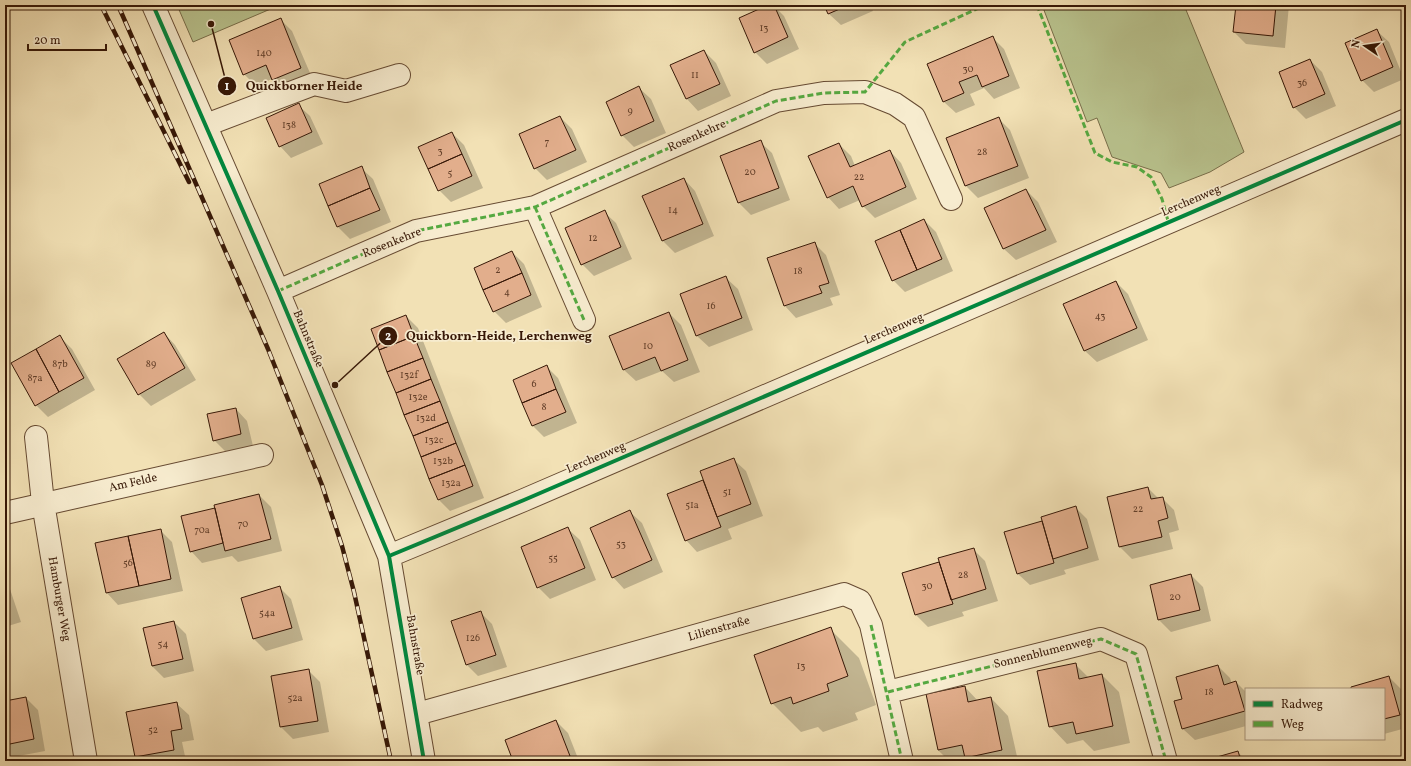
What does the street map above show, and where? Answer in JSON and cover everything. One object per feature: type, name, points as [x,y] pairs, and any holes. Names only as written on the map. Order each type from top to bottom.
[{"type":"street","name":"Bahnstraße","points":[[153,5],[278,291],[388,556],[417,714],[424,761]]},
{"type":"street","points":[[206,125],[314,84],[346,91],[399,75]]},
{"type":"street","name":"Rosenkehre","points":[[278,291],[416,231],[535,207],[776,101],[824,93],[865,92],[895,104],[914,117],[951,199]]},
{"type":"street","name":"Lerchenweg","points":[[388,556],[524,500],[1406,120]]},
{"type":"street","points":[[535,207],[584,320]]},
{"type":"street","name":"Hamburger Weg","points":[[36,437],[43,503],[86,761]]},
{"type":"street","name":"Am Felde","points":[[5,513],[43,503],[262,454]]},
{"type":"street","name":"Lilienstraße","points":[[417,714],[844,594],[860,601],[871,625],[888,692],[902,761]]},
{"type":"street","name":"Sonnenblumenweg","points":[[888,692],[1101,639],[1136,654],[1166,761]]},
{"type":"green space","points":[[177,5],[280,5],[193,42]]},
{"type":"green space","points":[[1042,5],[1184,5],[1244,152],[1210,172],[1169,188],[1161,173],[1112,157],[1097,118],[1087,122]]},
{"type":"building","points":[[768,5],[774,5],[788,37],[754,53],[739,18]]},
{"type":"building","points":[[824,5],[849,5],[828,14]]},
{"type":"building","points":[[1236,5],[1276,5],[1273,36],[1233,32]]},
{"type":"building","points":[[281,18],[301,68],[272,80],[266,65],[243,75],[229,40]]},
{"type":"building","points":[[1377,29],[1393,67],[1361,81],[1345,43]]},
{"type":"building","points":[[993,36],[1009,76],[982,87],[977,75],[959,82],[964,93],[943,102],[927,64]]},
{"type":"building","points":[[704,50],[720,84],[686,99],[670,65]]},
{"type":"building","points":[[1310,59],[1325,94],[1293,108],[1279,72]]},
{"type":"building","points":[[639,86],[654,121],[621,136],[606,102]]},
{"type":"building","points":[[299,103],[312,132],[279,147],[266,118]]},
{"type":"building","points":[[560,116],[576,150],[534,169],[519,134]]},
{"type":"building","points":[[999,117],[1018,166],[965,186],[946,138]]},
{"type":"building","points":[[452,132],[462,154],[428,169],[418,147]]},
{"type":"building","points":[[761,140],[779,188],[738,203],[720,156]]},
{"type":"building","points":[[839,143],[850,167],[890,150],[906,187],[862,207],[853,186],[827,198],[808,156]]},
{"type":"building","points":[[462,154],[472,176],[438,191],[428,169]]},
{"type":"building","points":[[362,166],[370,188],[328,206],[319,184]]},
{"type":"building","points":[[684,178],[703,224],[662,241],[642,196]]},
{"type":"building","points":[[370,188],[380,210],[337,227],[328,206]]},
{"type":"building","points":[[1026,189],[1046,230],[1003,249],[984,208]]},
{"type":"building","points":[[605,210],[621,247],[581,265],[565,228]]},
{"type":"building","points":[[924,219],[942,259],[917,270],[900,230]]},
{"type":"building","points":[[900,230],[917,270],[892,281],[875,241]]},
{"type":"building","points":[[815,242],[829,283],[819,286],[822,293],[784,306],[767,258]]},
{"type":"building","points":[[512,251],[522,273],[483,290],[474,268]]},
{"type":"building","points":[[522,273],[531,295],[493,312],[483,290]]},
{"type":"building","points":[[726,276],[742,318],[696,336],[680,294]]},
{"type":"building","points":[[1116,281],[1137,328],[1084,351],[1063,304]]},
{"type":"building","points":[[669,312],[688,360],[661,371],[655,357],[623,370],[609,336]]},
{"type":"building","points":[[406,315],[414,336],[379,350],[371,329]]},
{"type":"building","points":[[164,332],[185,368],[138,395],[117,359]]},
{"type":"building","points":[[60,335],[84,378],[59,392],[36,349]]},
{"type":"building","points":[[414,336],[423,358],[387,372],[379,350]]},
{"type":"building","points":[[36,349],[59,392],[35,406],[11,363]]},
{"type":"building","points":[[423,358],[431,379],[396,393],[387,372]]},
{"type":"building","points":[[547,365],[556,389],[522,403],[513,380]]},
{"type":"building","points":[[431,379],[440,401],[404,415],[396,393]]},
{"type":"building","points":[[556,389],[566,412],[532,426],[522,403]]},
{"type":"building","points":[[440,401],[448,422],[413,436],[404,415]]},
{"type":"building","points":[[236,408],[241,434],[213,441],[207,414]]},
{"type":"building","points":[[448,422],[456,443],[421,457],[413,436]]},
{"type":"building","points":[[456,443],[465,465],[429,479],[421,457]]},
{"type":"building","points":[[734,458],[751,504],[717,517],[700,471]]},
{"type":"building","points":[[465,465],[473,486],[438,500],[429,479]]},
{"type":"building","points":[[703,480],[721,527],[685,541],[667,494]]},
{"type":"building","points":[[1148,487],[1151,499],[1163,497],[1168,518],[1158,521],[1162,537],[1119,547],[1107,497]]},
{"type":"building","points":[[259,494],[271,539],[225,551],[214,505]]},
{"type":"building","points":[[1076,506],[1088,548],[1053,559],[1041,517]]},
{"type":"building","points":[[215,508],[223,543],[190,552],[181,516]]},
{"type":"building","points":[[630,510],[652,560],[612,578],[590,528]]},
{"type":"building","points":[[1042,521],[1054,563],[1017,574],[1004,532]]},
{"type":"building","points":[[568,527],[585,568],[537,588],[521,547]]},
{"type":"building","points":[[161,529],[171,579],[139,586],[128,536]]},
{"type":"building","points":[[128,536],[139,586],[106,593],[95,543]]},
{"type":"building","points":[[974,548],[986,589],[951,600],[938,558]]},
{"type":"building","points":[[939,562],[953,604],[915,615],[902,573]]},
{"type":"building","points":[[1191,574],[1200,610],[1158,620],[1150,585]]},
{"type":"building","points":[[280,586],[292,628],[253,639],[241,598]]},
{"type":"building","points":[[5,596],[9,610],[5,612]]},
{"type":"building","points":[[481,611],[496,655],[466,665],[451,621]]},
{"type":"building","points":[[174,621],[183,659],[152,666],[143,628]]},
{"type":"building","points":[[831,627],[848,676],[827,684],[829,691],[793,704],[791,697],[771,704],[754,655]]},
{"type":"building","points":[[1076,663],[1079,679],[1102,674],[1113,726],[1076,734],[1073,722],[1049,727],[1037,671]]},
{"type":"building","points":[[1218,665],[1224,685],[1236,681],[1245,711],[1182,729],[1174,701],[1182,699],[1176,677]]},
{"type":"building","points":[[309,669],[318,721],[280,727],[271,676]]},
{"type":"building","points":[[1389,676],[1400,715],[1385,719],[1385,688],[1351,687]]},
{"type":"building","points":[[965,686],[968,702],[991,697],[1002,750],[965,758],[962,745],[938,750],[926,694]]},
{"type":"building","points":[[26,697],[34,739],[5,745],[5,701]]},
{"type":"building","points":[[177,702],[182,729],[171,731],[174,750],[135,757],[126,712]]},
{"type":"building","points":[[556,720],[570,756],[557,761],[513,761],[505,740]]},
{"type":"building","points":[[1238,751],[1241,761],[1203,761]]},
{"type":"building","points":[[323,757],[324,761],[289,761]]},
{"type":"railway","points":[[101,5],[189,182]]},
{"type":"railway","points":[[118,5],[268,349],[322,485],[342,546],[354,592],[391,761]]},
{"type":"marked path","points":[[278,291],[416,231],[535,207],[776,101],[824,93],[865,92],[905,42],[985,5]]},
{"type":"marked path","points":[[1037,5],[1095,153],[1112,162],[1137,167],[1151,177],[1162,199],[1168,221]]},
{"type":"marked path","points":[[535,207],[584,320]]},
{"type":"marked path","points":[[871,625],[902,761]]},
{"type":"marked path","points":[[888,692],[1101,639],[1136,654],[1166,761]]},
{"type":"cycle path","points":[[153,5],[278,291],[389,556],[424,761]]},
{"type":"cycle path","points":[[389,556],[524,500],[1406,120]]},
{"type":"place","name":"Quickborner Heide","points":[[211,24]]},
{"type":"place","name":"Quickborn-Heide, Lerchenweg","points":[[335,385]]}]
